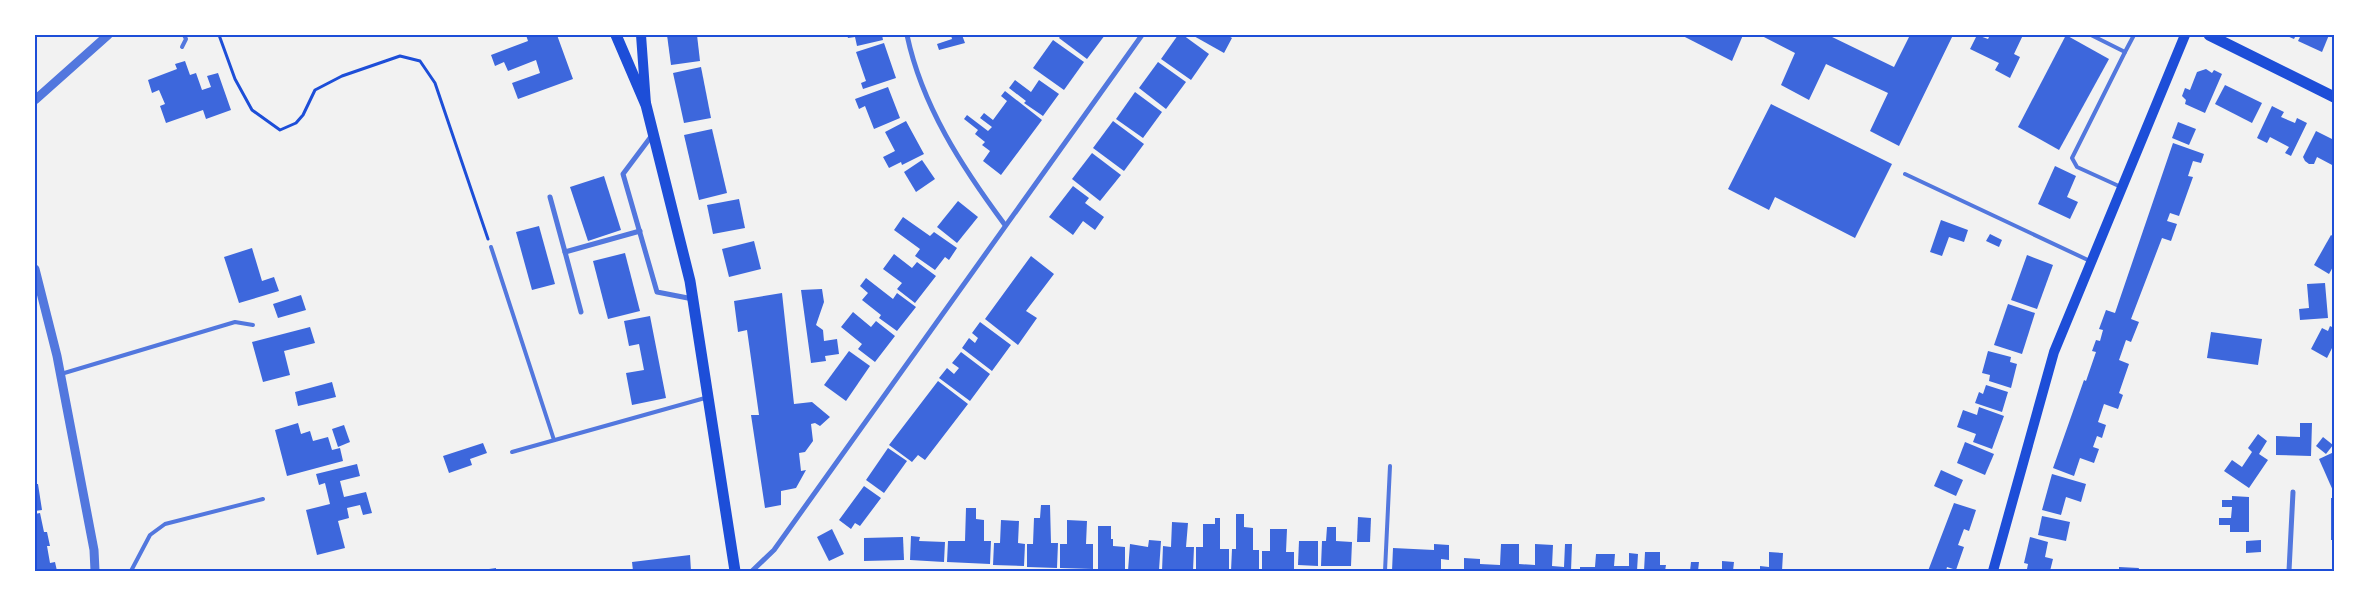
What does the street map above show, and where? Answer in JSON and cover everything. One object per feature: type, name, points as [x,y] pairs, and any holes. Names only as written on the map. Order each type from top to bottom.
[{"type":"main road","points":[[616,35],[646,105],[654,132],[693,299],[735,571]]},
{"type":"main road","points":[[641,35],[646,105]]},
{"type":"main road","points":[[1993,571],[2054,352],[2185,35]]},
{"type":"main road","points":[[2209,35],[2334,97]]},
{"type":"street","points":[[35,100],[108,35]]},
{"type":"street","points":[[908,35],[925,93],[937,118],[968,174],[1005,225]]},
{"type":"street","points":[[752,571],[774,550],[1142,35]]},
{"type":"street","points":[[654,132],[623,174],[658,292],[693,299]]},
{"type":"street","points":[[550,198],[581,312]]},
{"type":"street","points":[[565,252],[640,231]]},
{"type":"street","points":[[35,269],[41,285],[61,374],[94,550],[95,571]]},
{"type":"street","points":[[2289,571],[2293,492]]},
{"type":"street","points":[[758,566],[764,571]]},
{"type":"lane","points":[[182,47],[186,38],[184,35]]},
{"type":"lane","points":[[2091,35],[2125,52]]},
{"type":"lane","points":[[2122,187],[2077,167],[2072,158],[2134,35]]},
{"type":"lane","points":[[1905,174],[2091,262]]},
{"type":"lane","points":[[491,247],[554,440]]},
{"type":"lane","points":[[61,374],[235,322],[253,325]]},
{"type":"lane","points":[[512,452],[707,397]]},
{"type":"lane","points":[[1385,571],[1390,466]]},
{"type":"lane","points":[[131,571],[150,534],[165,524],[263,500]]},
{"type":"path","points":[[219,35],[235,79],[252,110],[280,130],[296,123],[303,115],[315,90],[342,76],[400,56],[420,61],[435,82],[491,247]]},
{"type":"building","points":[[526,35],[557,35],[573,79],[518,99],[512,83],[540,73],[536,60],[508,71],[504,62],[495,66],[491,55],[528,41]]},
{"type":"building","points":[[667,35],[697,35],[700,61],[671,65]]},
{"type":"building","points":[[847,35],[882,35],[883,40],[857,46],[855,37],[848,38]]},
{"type":"building","points":[[951,35],[962,35],[965,43],[939,50],[937,44],[952,39]]},
{"type":"building","points":[[1061,35],[1105,35],[1087,59],[1059,38]]},
{"type":"building","points":[[1178,35],[1183,35],[1209,54],[1191,80],[1161,59]]},
{"type":"building","points":[[1192,35],[1227,35],[1232,38],[1224,53]]},
{"type":"building","points":[[1681,35],[1743,35],[1732,61]]},
{"type":"building","points":[[1760,35],[1828,35],[1894,67],[1910,35],[1953,35],[1899,146],[1870,131],[1888,93],[1826,64],[1809,100],[1781,85],[1795,53]]},
{"type":"building","points":[[1977,35],[1988,39],[1990,35],[2023,35],[2014,54],[2020,57],[2010,78],[1995,70],[1999,63],[1970,49]]},
{"type":"building","points":[[2066,35],[2109,59],[2059,150],[2018,127]]},
{"type":"building","points":[[2285,35],[2296,35],[2294,39]]},
{"type":"building","points":[[2301,35],[2329,35],[2322,52],[2298,41]]},
{"type":"building","points":[[1053,40],[1084,62],[1064,90],[1033,68]]},
{"type":"building","points":[[884,43],[896,78],[863,89],[861,83],[866,81],[856,52]]},
{"type":"building","points":[[185,61],[190,75],[196,73],[202,90],[211,87],[207,76],[218,73],[231,110],[206,119],[203,110],[166,123],[160,106],[165,104],[159,90],[152,93],[148,80],[177,69],[175,64]]},
{"type":"building","points":[[1158,62],[1186,82],[1166,109],[1139,88]]},
{"type":"building","points":[[701,67],[711,118],[684,123],[673,73]]},
{"type":"building","points":[[2206,69],[2212,73],[2214,70],[2222,74],[2205,113],[2185,104],[2186,100],[2182,96],[2185,88],[2190,90],[2197,72]]},
{"type":"building","points":[[1015,80],[1031,92],[1039,80],[1059,94],[1043,116],[1024,103],[1026,101],[1009,88]]},
{"type":"building","points":[[2225,85],[2262,103],[2252,123],[2215,104]]},
{"type":"building","points":[[888,87],[900,118],[874,129],[865,106],[859,109],[855,99]]},
{"type":"building","points":[[1005,91],[1042,120],[1001,175],[983,161],[990,151],[982,145],[985,142],[975,134],[978,130],[964,119],[967,115],[988,131],[992,127],[980,118],[984,113],[993,120],[1007,101],[1001,96]]},
{"type":"building","points":[[1135,92],[1162,112],[1143,138],[1116,119]]},
{"type":"building","points":[[1771,104],[1892,164],[1855,238],[1775,197],[1769,210],[1728,189]]},
{"type":"building","points":[[2272,106],[2284,112],[2281,117],[2295,123],[2297,118],[2307,123],[2291,156],[2285,153],[2289,147],[2270,137],[2267,143],[2257,138]]},
{"type":"building","points":[[906,121],[924,154],[902,165],[901,162],[889,168],[883,157],[895,151],[885,132]]},
{"type":"building","points":[[1113,121],[1144,144],[1124,171],[1093,148]]},
{"type":"building","points":[[2178,122],[2196,129],[2189,145],[2172,138]]},
{"type":"building","points":[[712,129],[727,193],[699,200],[684,135]]},
{"type":"building","points":[[2316,131],[2334,140],[2334,166],[2317,157],[2314,164],[2309,164],[2305,161],[2303,157]]},
{"type":"building","points":[[2173,143],[2204,154],[2201,163],[2193,161],[2188,176],[2193,177],[2179,216],[2170,213],[2167,221],[2177,224],[2171,241],[2162,238],[2131,319],[2139,322],[2131,342],[2126,340],[2119,360],[2129,364],[2119,393],[2123,395],[2118,409],[2104,404],[2098,422],[2106,425],[2102,438],[2097,436],[2093,447],[2099,449],[2094,463],[2080,458],[2074,476],[2053,468],[2084,380],[2086,381],[2096,352],[2092,351],[2096,340],[2100,341],[2103,330],[2099,329],[2106,310],[2115,313]]},
{"type":"building","points":[[1092,153],[1121,175],[1100,201],[1072,179]]},
{"type":"building","points":[[922,160],[935,179],[916,192],[904,172]]},
{"type":"building","points":[[2055,166],[2076,176],[2067,197],[2078,202],[2070,219],[2038,204]]},
{"type":"building","points":[[604,176],[621,230],[588,241],[570,187]]},
{"type":"building","points":[[1073,186],[1089,198],[1085,203],[1104,217],[1095,230],[1083,221],[1073,235],[1049,217]]},
{"type":"building","points":[[739,199],[745,228],[713,234],[707,205]]},
{"type":"building","points":[[958,201],[978,217],[957,243],[937,227]]},
{"type":"building","points":[[903,217],[930,236],[934,232],[957,248],[949,260],[945,257],[935,270],[915,256],[920,249],[894,230]]},
{"type":"building","points":[[1941,220],[1968,230],[1964,242],[1949,237],[1942,256],[1930,252]]},
{"type":"building","points":[[539,226],[555,284],[532,290],[516,232]]},
{"type":"building","points":[[1990,234],[2002,240],[1999,247],[1986,241]]},
{"type":"building","points":[[2331,235],[2334,237],[2334,265],[2329,274],[2314,265]]},
{"type":"building","points":[[754,241],[761,269],[729,277],[722,249]]},
{"type":"building","points":[[252,248],[262,281],[274,277],[279,291],[239,303],[224,257]]},
{"type":"building","points":[[625,253],[640,311],[608,319],[593,261]]},
{"type":"building","points":[[894,254],[912,268],[917,262],[936,276],[915,303],[897,289],[902,283],[883,269]]},
{"type":"building","points":[[2027,255],[2053,265],[2037,309],[2011,300]]},
{"type":"building","points":[[1031,256],[1054,274],[1026,311],[1037,318],[1018,345],[985,319]]},
{"type":"building","points":[[866,278],[893,299],[897,293],[916,307],[897,331],[879,318],[881,315],[862,300],[868,293],[860,286]]},
{"type":"building","points":[[2325,283],[2328,318],[2300,320],[2299,309],[2309,308],[2307,284]]},
{"type":"building","points":[[822,289],[824,302],[816,325],[823,330],[824,341],[837,339],[839,354],[825,356],[826,361],[811,363],[801,290]]},
{"type":"building","points":[[782,293],[794,404],[812,402],[830,417],[820,426],[815,423],[811,424],[813,441],[805,452],[799,453],[801,471],[806,470],[796,488],[781,491],[781,505],[765,508],[751,415],[759,415],[747,330],[738,332],[734,301]]},
{"type":"building","points":[[301,295],[306,310],[278,318],[273,304]]},
{"type":"building","points":[[2008,304],[2035,313],[2022,354],[1994,345]]},
{"type":"building","points":[[853,312],[871,327],[876,321],[895,336],[875,362],[858,349],[862,344],[841,327]]},
{"type":"building","points":[[650,316],[666,398],[632,405],[626,373],[644,370],[639,344],[629,346],[624,321]]},
{"type":"building","points":[[980,322],[1011,345],[992,371],[962,348],[969,338],[975,343],[978,338],[972,333]]},
{"type":"building","points":[[2330,326],[2334,328],[2334,349],[2332,348],[2327,358],[2311,349],[2322,328],[2328,331]]},
{"type":"building","points":[[310,327],[315,343],[284,351],[290,375],[263,382],[252,342]]},
{"type":"building","points":[[2211,332],[2262,339],[2258,365],[2207,358]]},
{"type":"building","points":[[849,351],[870,366],[846,401],[824,385]]},
{"type":"building","points":[[1988,351],[2011,357],[2010,362],[2017,364],[2011,388],[1989,381],[1990,375],[1982,373]]},
{"type":"building","points":[[961,352],[990,374],[970,401],[939,378],[947,368],[954,374],[959,368],[952,363]]},
{"type":"building","points":[[938,381],[968,404],[925,460],[918,455],[912,462],[889,445]]},
{"type":"building","points":[[332,382],[336,397],[298,406],[295,392]]},
{"type":"building","points":[[1986,385],[2008,392],[2002,412],[1975,403],[1979,392],[1983,394]]},
{"type":"building","points":[[1979,407],[2004,416],[1992,449],[1973,442],[1976,434],[1957,427],[1963,410],[1977,415]]},
{"type":"building","points":[[298,423],[301,434],[310,431],[313,441],[328,437],[332,450],[340,448],[343,461],[287,476],[275,430]]},
{"type":"building","points":[[2300,423],[2312,423],[2311,456],[2276,455],[2276,436],[2300,437]]},
{"type":"building","points":[[344,425],[350,442],[338,447],[332,429]]},
{"type":"building","points":[[2258,434],[2267,441],[2259,454],[2268,460],[2249,488],[2224,471],[2232,460],[2242,467],[2252,452],[2248,448]]},
{"type":"building","points":[[2323,437],[2333,445],[2326,454],[2316,446]]},
{"type":"building","points":[[1965,442],[1994,454],[1985,475],[1957,463]]},
{"type":"building","points":[[483,443],[487,453],[470,459],[472,465],[449,473],[443,456]]},
{"type":"building","points":[[888,448],[907,461],[884,493],[866,480]]},
{"type":"building","points":[[2334,452],[2334,493],[2319,459]]},
{"type":"building","points":[[357,464],[360,476],[340,481],[344,497],[366,492],[372,513],[363,515],[360,505],[347,508],[349,518],[338,521],[345,548],[317,555],[306,510],[330,504],[325,483],[319,485],[316,474]]},
{"type":"building","points":[[1941,470],[1963,480],[1956,496],[1934,486]]},
{"type":"building","points":[[2052,474],[2086,484],[2081,502],[2066,497],[2061,515],[2042,510]]},
{"type":"building","points":[[35,484],[38,484],[42,510],[35,511]]},
{"type":"building","points":[[864,486],[881,498],[860,526],[855,523],[851,529],[839,520]]},
{"type":"building","points":[[2232,496],[2249,497],[2249,532],[2230,532],[2230,525],[2219,525],[2219,518],[2231,518],[2232,507],[2222,507],[2222,500],[2232,500]]},
{"type":"building","points":[[2331,498],[2334,498],[2334,540],[2331,540]]},
{"type":"building","points":[[1954,503],[1976,510],[1969,531],[1964,529],[1958,545],[1964,547],[1956,570],[1947,567],[1946,571],[1928,571]]},
{"type":"building","points":[[1041,505],[1050,505],[1051,543],[1058,543],[1057,568],[1027,567],[1027,544],[1033,544],[1034,518],[1040,518]]},
{"type":"building","points":[[966,508],[976,508],[976,519],[984,520],[984,541],[991,541],[990,564],[947,562],[948,541],[965,541]]},
{"type":"building","points":[[40,513],[44,532],[47,532],[50,546],[47,546],[50,563],[55,562],[57,571],[35,571],[35,514]]},
{"type":"building","points":[[1236,514],[1244,514],[1244,527],[1253,528],[1253,550],[1259,550],[1259,571],[1231,571],[1232,549],[1236,549]]},
{"type":"building","points":[[2042,516],[2070,522],[2066,541],[2038,535]]},
{"type":"building","points":[[1358,517],[1371,518],[1370,542],[1357,542]]},
{"type":"building","points":[[1215,518],[1220,518],[1220,549],[1229,549],[1229,571],[1196,571],[1196,547],[1203,547],[1203,524],[1215,524]]},
{"type":"building","points":[[1001,520],[1019,521],[1018,543],[1025,544],[1024,566],[993,565],[994,543],[1000,543]]},
{"type":"building","points":[[1067,520],[1087,521],[1086,544],[1093,544],[1093,569],[1060,568],[1060,544],[1067,544]]},
{"type":"building","points":[[1172,522],[1188,523],[1186,547],[1194,547],[1193,571],[1162,571],[1163,546],[1171,547]]},
{"type":"building","points":[[1098,526],[1111,526],[1113,546],[1125,547],[1125,570],[1098,569]]},
{"type":"building","points":[[1327,527],[1336,527],[1336,541],[1352,542],[1351,566],[1321,566],[1322,541],[1326,541]]},
{"type":"building","points":[[832,529],[844,554],[829,561],[817,537]]},
{"type":"building","points":[[1270,529],[1287,529],[1286,552],[1294,552],[1294,571],[1262,571],[1262,551],[1270,551]]},
{"type":"building","points":[[911,536],[920,537],[919,541],[945,542],[944,562],[910,560]]},
{"type":"building","points":[[903,537],[904,560],[864,561],[864,538]]},
{"type":"building","points":[[2030,537],[2048,542],[2045,557],[2053,559],[2050,571],[2027,569],[2028,564],[2024,563]]},
{"type":"building","points":[[1149,540],[1161,541],[1159,570],[1128,571],[1130,544],[1148,547]]},
{"type":"building","points":[[2261,540],[2261,552],[2246,553],[2246,541]]},
{"type":"building","points":[[1299,541],[1318,541],[1318,566],[1298,565]]},
{"type":"building","points":[[1434,544],[1449,545],[1449,560],[1441,559],[1441,571],[1392,571],[1393,548],[1434,550]]},
{"type":"building","points":[[1501,544],[1519,544],[1519,564],[1535,565],[1535,544],[1553,545],[1552,566],[1564,567],[1565,544],[1572,544],[1571,571],[1464,571],[1464,558],[1480,559],[1480,564],[1500,565]]},
{"type":"building","points":[[1645,552],[1660,552],[1660,565],[1666,565],[1665,571],[1644,571]]},
{"type":"building","points":[[1769,552],[1783,553],[1782,571],[1760,571],[1760,566],[1769,567]]},
{"type":"building","points":[[1629,553],[1638,554],[1637,571],[1580,571],[1580,567],[1595,567],[1596,554],[1615,554],[1614,566],[1629,566]]},
{"type":"building","points":[[690,555],[691,571],[633,571],[632,562]]},
{"type":"building","points":[[1722,561],[1734,562],[1733,571],[1722,571]]},
{"type":"building","points":[[1691,562],[1699,562],[1698,571],[1690,571]]},
{"type":"building","points":[[2119,567],[2139,568],[2138,571],[2119,571]]},
{"type":"building","points":[[496,568],[496,571],[482,571],[482,570]]}]
